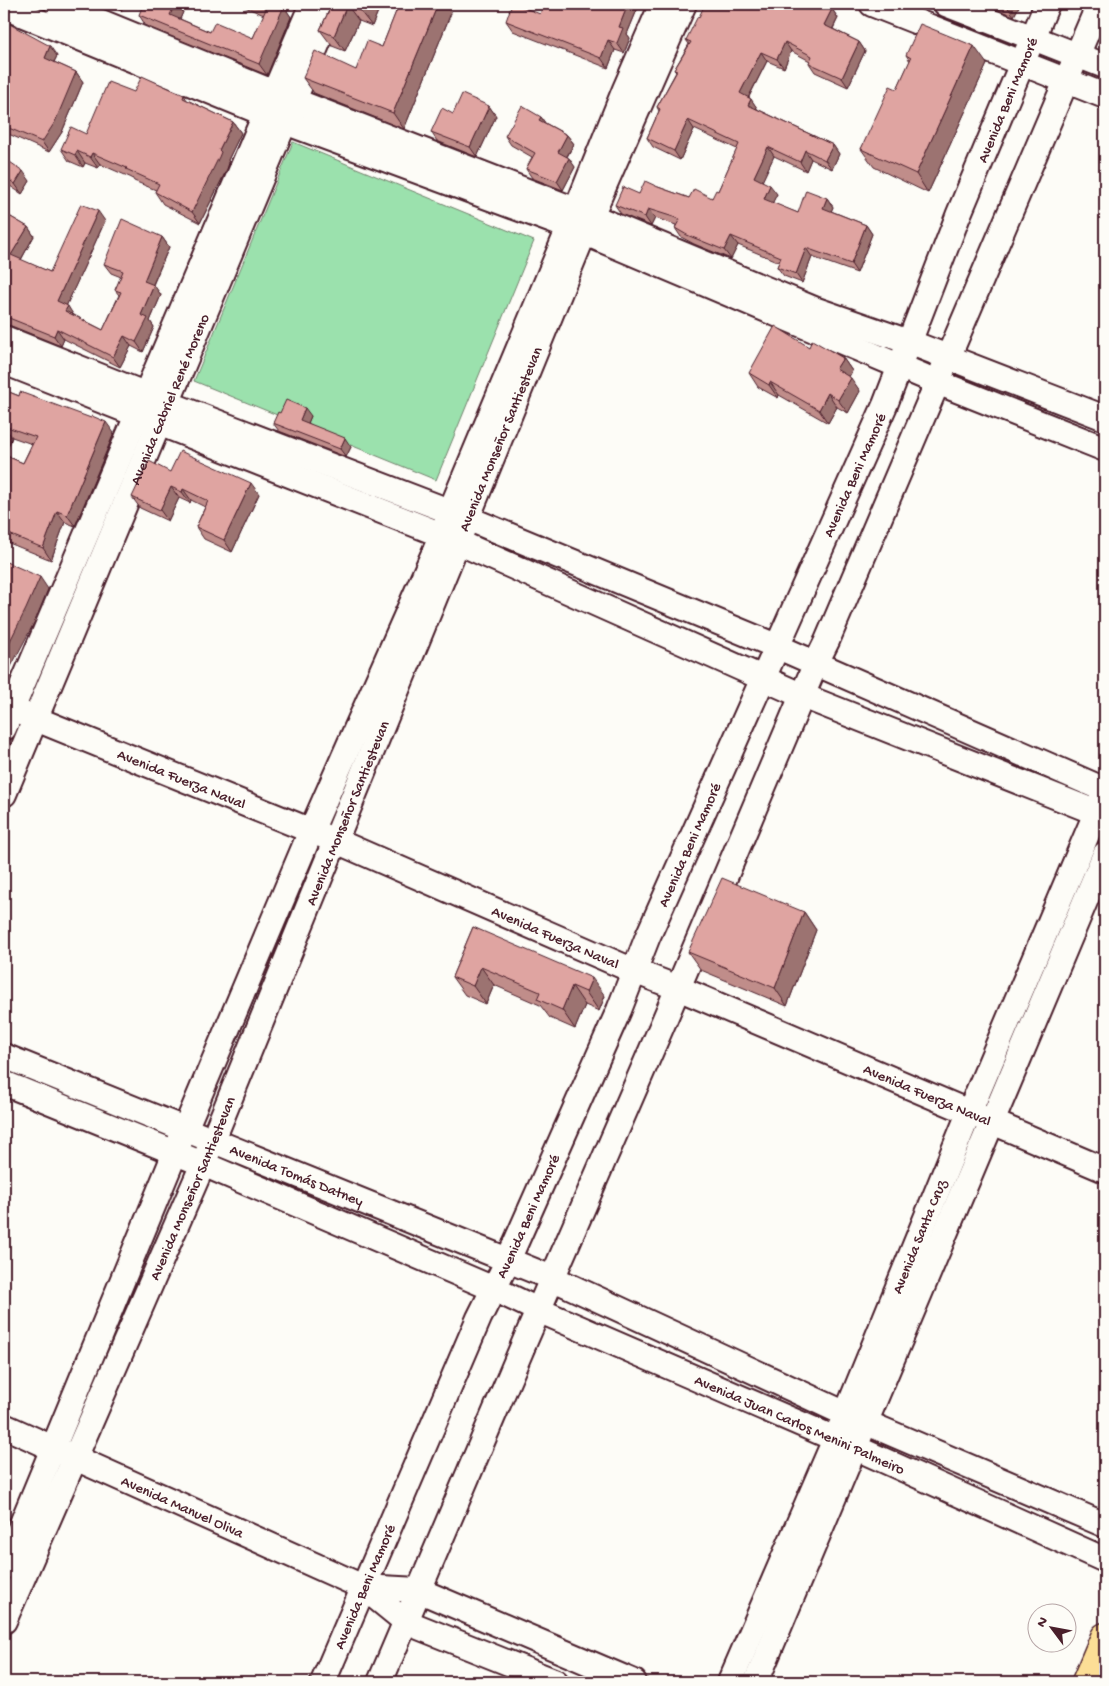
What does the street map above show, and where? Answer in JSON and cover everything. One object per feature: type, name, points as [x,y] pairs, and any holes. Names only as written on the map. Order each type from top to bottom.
[{"type":"main road","points":[[1086,1682],[1105,1637]]},
{"type":"street","points":[[57,4],[280,107]]},
{"type":"street","name":"Avenida Gabriel René Moreno","points":[[280,107],[312,4]]},
{"type":"street","name":"Avenida Gabriel René Moreno","points":[[4,794],[35,719],[152,409],[280,107],[334,4]]},
{"type":"street","name":"Avenida Monseñor Santiestevan","points":[[4,1621],[203,1164],[336,841],[450,538],[580,222],[662,4]]},
{"type":"street","name":"Avenida Monseñor Santiestevan","points":[[580,222],[684,4]]},
{"type":"street","points":[[872,4],[1105,96]]},
{"type":"street","points":[[946,4],[1105,66]]},
{"type":"street","name":"Avenida Beni Mamoré","points":[[323,1682],[479,1318],[508,1260],[619,1010],[634,971],[776,646],[885,404],[958,216],[1047,4]]},
{"type":"street","points":[[380,1682],[816,663],[828,641],[1099,4]]},
{"type":"street","points":[[4,7],[280,107],[814,309],[948,356],[1105,418]]},
{"type":"street","points":[[580,222],[937,382],[1105,449]]},
{"type":"street","points":[[4,338],[152,409],[450,538],[803,696],[1101,814]]},
{"type":"street","points":[[4,362],[152,409],[459,515],[816,663],[1105,790]]},
{"type":"street","name":"Avenida Gabriel René Moreno","points":[[6,715],[152,409]]},
{"type":"street","name":"Avenida Monseñor Santiestevan","points":[[4,1567],[175,1153],[311,831],[450,538]]},
{"type":"street","name":"Avenida Fuerza Naval","points":[[6,715],[35,719],[336,841],[634,971],[1105,1170]]},
{"type":"street","name":"Avenida Santa Cruz","points":[[855,1418],[969,1113],[1101,814],[1105,790]]},
{"type":"street","name":"Avenida Santa Cruz","points":[[730,1682],[844,1443],[993,1122],[1105,854]]},
{"type":"street","name":"Avenida Tomás Datney","points":[[4,1056],[508,1260]]},
{"type":"street","name":"Avenida Tomás Datney","points":[[4,1083],[203,1164],[494,1289]]},
{"type":"street","name":"Avenida Juan Carlos Menini Palmeiro","points":[[508,1260],[552,1278],[855,1418],[1105,1525]]},
{"type":"street","name":"Avenida Juan Carlos Menini Palmeiro","points":[[494,1289],[1105,1560]]},
{"type":"street","name":"Avenida Manuel Oliva","points":[[4,1426],[363,1587],[406,1622],[556,1682]]},
{"type":"street","name":"Avenida Santa Cruz","points":[[756,1682],[844,1443]]},
{"type":"street","name":"Avenida Manuel Oliva","points":[[363,1587],[418,1590],[634,1682]]},
{"type":"green space","points":[[293,142],[534,241],[436,480],[194,381]]},
{"type":"building","points":[[143,4],[175,4],[170,15],[210,32],[215,22],[253,38],[266,9],[255,4],[278,4],[284,6],[259,64],[139,15]]},
{"type":"building","points":[[332,4],[363,4],[360,11],[347,5],[334,36],[320,30]]},
{"type":"building","points":[[399,4],[438,4],[393,113],[303,78],[315,51],[356,70],[367,41],[382,47]]},
{"type":"building","points":[[512,4],[540,14],[544,4],[560,4],[565,6],[566,4],[628,4],[619,27],[623,28],[617,43],[608,40],[601,58],[506,21]]},
{"type":"building","points":[[705,4],[821,4],[832,9],[824,25],[859,42],[842,78],[809,63],[812,56],[785,42],[777,59],[761,52],[740,93],[751,99],[748,105],[833,145],[825,160],[805,150],[800,162],[768,147],[754,177],[770,185],[764,199],[798,213],[806,190],[827,198],[823,208],[866,225],[851,264],[806,248],[796,274],[777,267],[781,257],[731,236],[724,250],[675,228],[680,219],[648,209],[645,217],[615,205],[623,187],[639,194],[645,181],[689,198],[694,189],[712,198],[716,190],[718,191],[739,144],[688,120],[674,151],[647,138],[660,109],[657,107],[677,71],[674,70],[691,42],[686,40]]},
{"type":"building","points":[[4,21],[50,46],[45,58],[76,72],[55,122],[42,142],[4,126]]},
{"type":"building","points":[[920,24],[974,46],[916,174],[861,149],[890,86],[897,89],[911,58],[906,55]]},
{"type":"building","points":[[142,76],[184,95],[183,98],[233,122],[219,150],[221,152],[219,157],[192,212],[155,192],[159,184],[127,168],[92,153],[90,157],[77,151],[75,155],[61,149],[71,127],[86,134],[108,82],[134,92]]},
{"type":"building","points":[[462,94],[489,106],[470,147],[431,132],[442,108],[453,114]]},
{"type":"building","points":[[522,106],[541,117],[539,120],[567,135],[558,152],[569,158],[557,181],[526,169],[535,153],[505,136]]},
{"type":"building","points":[[4,158],[23,171],[15,184],[4,176]]},
{"type":"building","points":[[81,204],[98,211],[57,301],[68,306],[65,311],[103,330],[121,292],[115,290],[123,271],[104,264],[122,219],[162,237],[144,281],[154,285],[141,315],[148,318],[136,342],[124,336],[113,357],[57,329],[54,336],[4,316],[4,213],[28,227],[11,255],[50,272]]},
{"type":"building","points":[[775,326],[809,347],[812,340],[843,358],[836,369],[851,378],[838,400],[828,393],[819,410],[770,382],[769,385],[749,373]]},
{"type":"building","points":[[4,390],[19,396],[20,392],[106,422],[67,515],[57,511],[43,548],[4,532],[4,455],[23,463],[36,437],[4,426]]},
{"type":"building","points":[[286,400],[305,408],[300,420],[345,438],[340,449],[273,423]]},
{"type":"building","points":[[180,451],[251,483],[224,540],[196,527],[208,501],[183,489],[182,492],[171,487],[160,510],[132,497],[149,461],[170,472]]},
{"type":"building","points":[[4,561],[40,577],[4,653]]},
{"type":"building","points":[[722,878],[804,912],[775,988],[688,952]]},
{"type":"building","points":[[473,927],[592,978],[586,992],[572,986],[562,1010],[537,999],[540,992],[481,967],[473,986],[452,977]]}]
